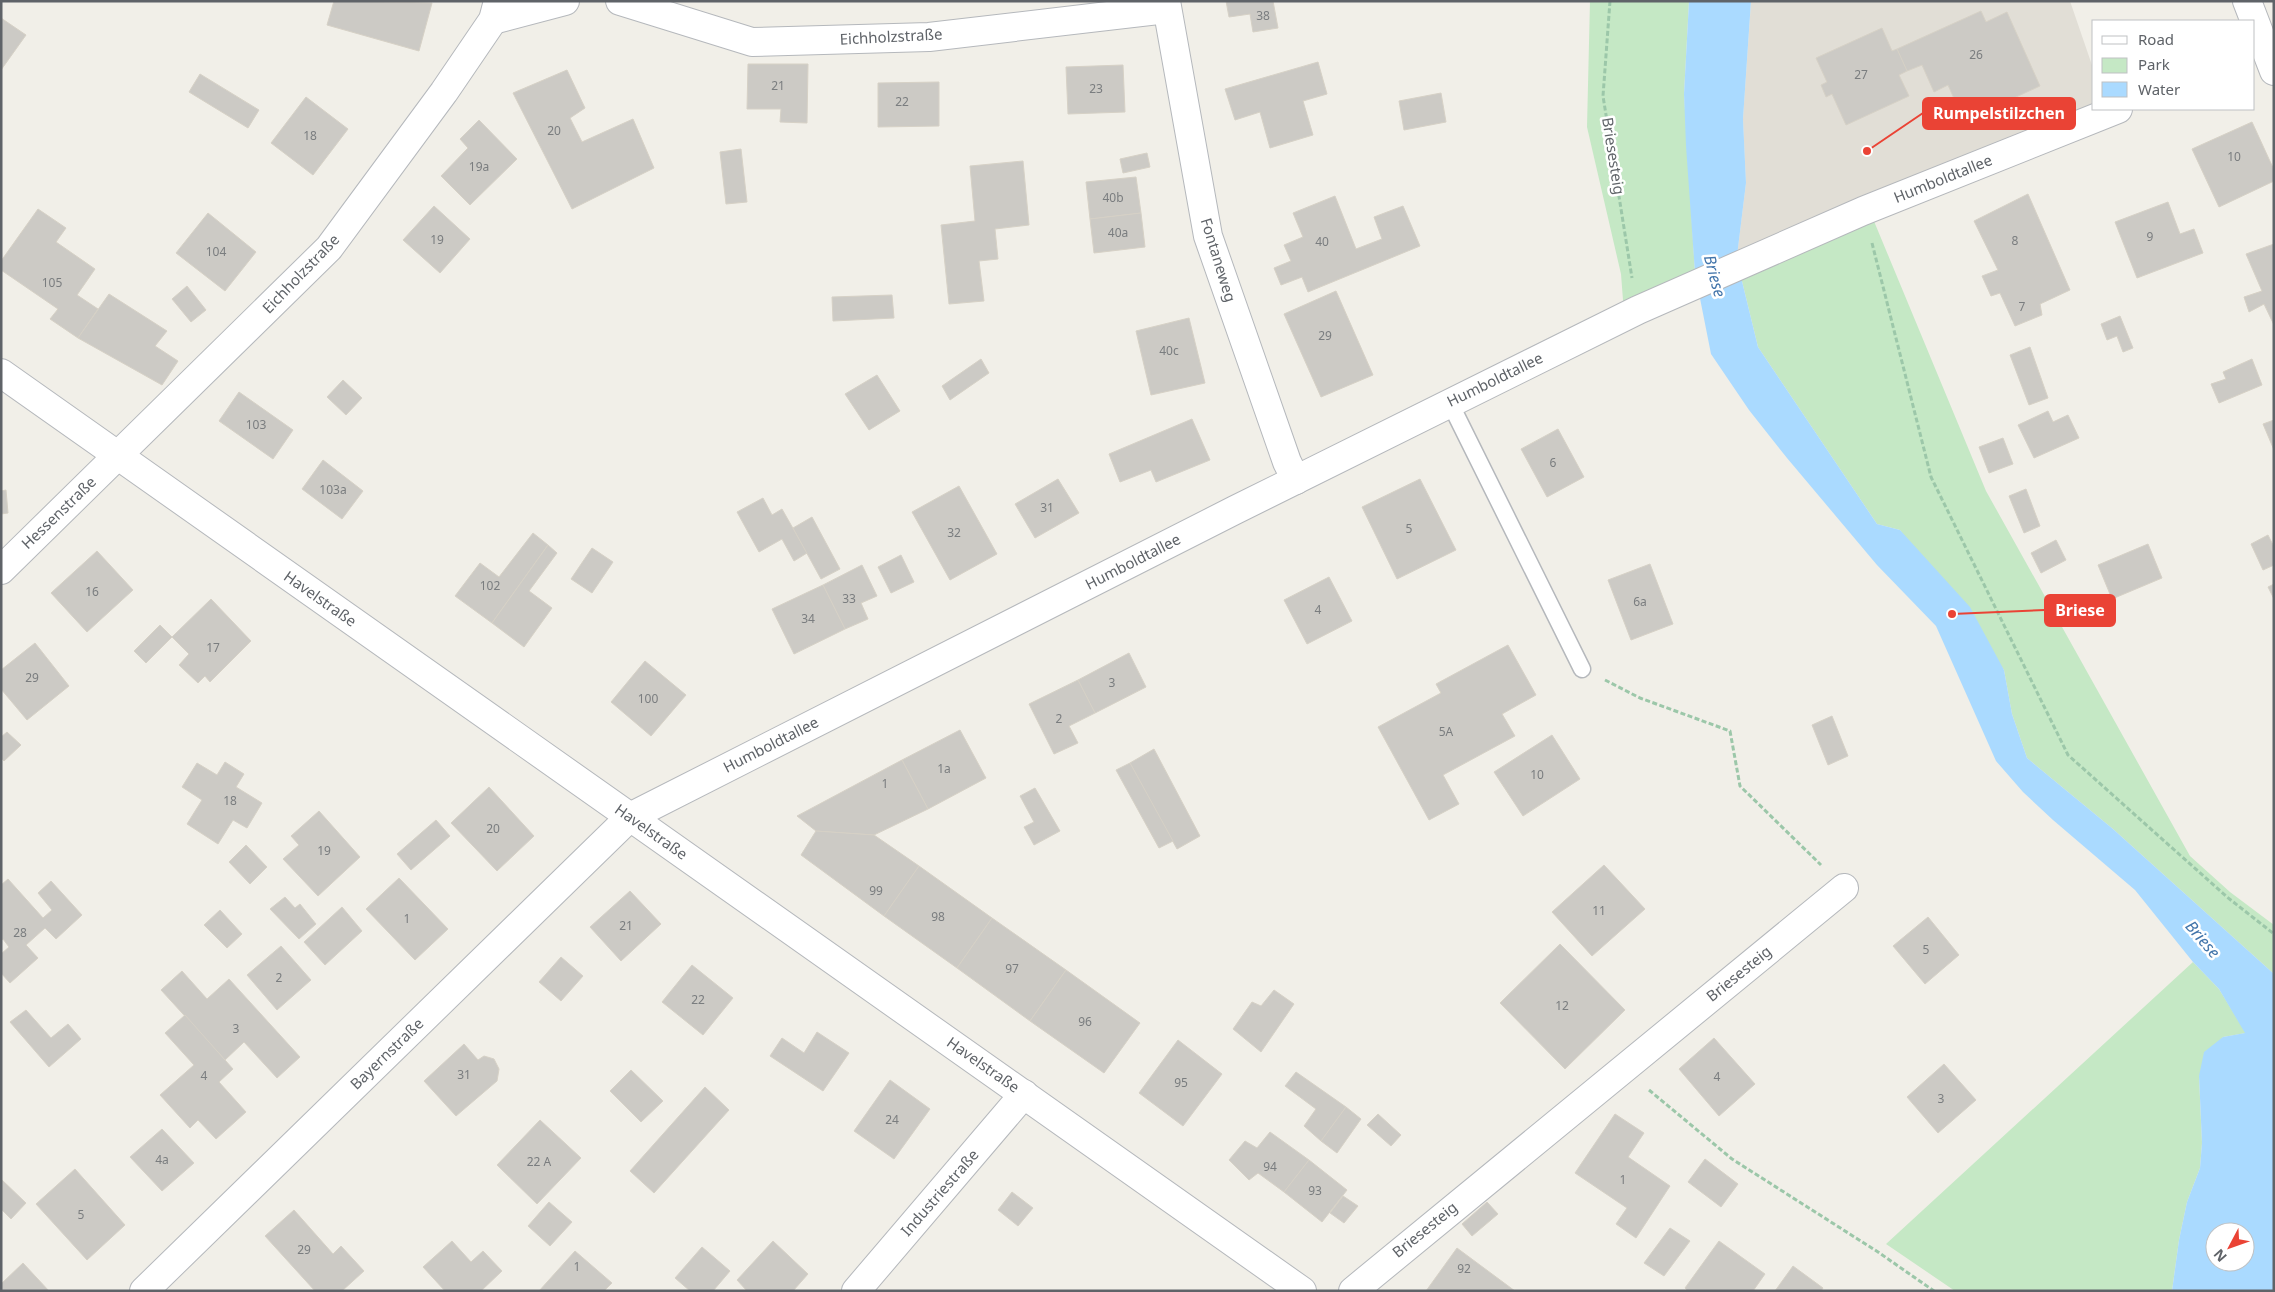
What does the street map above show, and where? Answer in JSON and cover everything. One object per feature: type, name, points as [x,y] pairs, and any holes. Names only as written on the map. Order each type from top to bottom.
[{"type":"street","name":"Eichholzstraße","points":[[117,456],[329,248],[444,92],[495,11],[565,1]]},
{"type":"street","name":"Eichholzstraße","points":[[620,1],[752,42],[929,37],[1166,5]]},
{"type":"street","points":[[2246,1],[2253,20]]},
{"type":"street","name":"Fontaneweg","points":[[1166,5],[1208,236],[1287,462],[1296,480]]},
{"type":"street","points":[[2255,25],[2266,55]]},
{"type":"street","name":"Humboldtallee","points":[[630,817],[1296,480],[1638,310],[1863,211],[2116,110]]},
{"type":"street","name":"Havelstraße","points":[[1,373],[1302,1291]]},
{"type":"street","name":"Hessenstraße","points":[[1,570],[117,456]]},
{"type":"street","name":"Bayernstraße","points":[[144,1291],[630,817]]},
{"type":"street","name":"Briesesteig","points":[[1353,1291],[1844,888]]},
{"type":"street","name":"Industriestraße","points":[[856,1291],[1024,1094]]},
{"type":"lane","points":[[1450,403],[1582,669]]},
{"type":"path","name":"Briesesteig","points":[[1610,1],[1603,96],[1638,310]]},
{"type":"path","points":[[1863,211],[1931,477],[2068,755],[2226,897],[2274,934]]},
{"type":"path","points":[[1582,669],[1640,698],[1730,731],[1740,786],[1844,888]]},
{"type":"path","points":[[1623,1068],[1732,1159],[1878,1252],[1934,1291]]},
{"type":"shaded area","points":[[2070,1],[2092,65],[2092,110],[1737,256],[1746,183],[1743,119],[1751,2]]},
{"type":"green space","points":[[1590,1],[1689,1],[1684,94],[1695,273],[1625,326],[1621,274],[1587,127]]},
{"type":"green space","points":[[1871,214],[1986,491],[2190,856],[2230,892],[2274,925],[2274,974],[2113,829],[2027,758],[2012,714],[2004,670],[1900,530],[1877,524],[1758,347],[1740,273]]},
{"type":"green space","points":[[2193,962],[2219,989],[2246,1033],[2223,1037],[2199,1076],[2202,1143],[2200,1168],[2187,1202],[2179,1240],[2172,1291],[1955,1291],[1886,1244]]},
{"type":"water","points":[[1689,1],[1751,1],[1743,119],[1746,183],[1737,256],[1758,347],[1877,524],[1900,530],[1970,607],[2004,670],[2012,714],[2027,758],[2113,829],[2274,974],[2274,1291],[2172,1291],[2179,1240],[2187,1202],[2200,1168],[2202,1143],[2199,1076],[2204,1052],[2223,1037],[2245,1033],[2219,989],[2193,962],[2135,890],[2053,820],[2023,792],[1996,761],[1936,626],[1877,565],[1787,458],[1749,410],[1711,354],[1695,273],[1684,94]]},
{"type":"building","points":[[334,1],[432,3],[419,51],[327,25]]},
{"type":"building","points":[[1226,1],[1273,1],[1278,28],[1253,32],[1250,14],[1229,17]]},
{"type":"building","points":[[1981,11],[1986,22],[2007,12],[2040,86],[1964,121],[1948,85],[1934,92],[1922,65],[1907,71],[1897,49]]},
{"type":"building","points":[[1,18],[26,35],[1,70]]},
{"type":"building","points":[[1882,28],[1892,51],[1897,49],[1907,71],[1899,75],[1909,96],[1846,125],[1832,94],[1826,97],[1821,85],[1827,82],[1816,58]]},
{"type":"building","points":[[1318,62],[1327,94],[1303,101],[1313,135],[1270,148],[1260,112],[1235,120],[1225,89]]},
{"type":"building","points":[[748,64],[808,64],[807,123],[780,122],[781,109],[747,109]]},
{"type":"building","points":[[1123,65],[1125,112],[1068,114],[1066,67]]},
{"type":"building","points":[[567,70],[585,108],[570,118],[582,142],[633,119],[654,168],[572,209],[513,93]]},
{"type":"building","points":[[200,74],[259,110],[248,128],[189,92]]},
{"type":"building","points":[[939,82],[939,126],[878,127],[878,83]]},
{"type":"building","points":[[1441,93],[1446,122],[1404,130],[1399,101]]},
{"type":"building","points":[[306,97],[348,129],[313,175],[271,143]]},
{"type":"building","points":[[479,120],[517,159],[470,205],[441,176],[468,148],[460,139]]},
{"type":"building","points":[[2252,122],[2274,170],[2274,181],[2219,207],[2192,149]]},
{"type":"building","points":[[741,149],[747,202],[726,204],[720,152]]},
{"type":"building","points":[[1147,153],[1150,167],[1123,173],[1120,159]]},
{"type":"building","points":[[1023,161],[1029,225],[995,229],[998,259],[979,261],[984,301],[949,304],[941,225],[975,221],[970,166]]},
{"type":"building","points":[[1136,177],[1141,213],[1090,219],[1086,182]]},
{"type":"building","points":[[2028,194],[2070,290],[2040,304],[2042,315],[2015,326],[2000,293],[1991,296],[1982,276],[1998,270],[1974,221]]},
{"type":"building","points":[[1335,196],[1356,249],[1382,239],[1374,217],[1403,206],[1420,246],[1308,292],[1302,277],[1281,285],[1274,268],[1291,261],[1284,245],[1303,237],[1293,213]]},
{"type":"building","points":[[2168,202],[2180,234],[2194,229],[2203,253],[2137,278],[2115,222]]},
{"type":"building","points":[[434,206],[470,239],[440,273],[403,240]]},
{"type":"building","points":[[38,209],[66,228],[56,242],[95,269],[77,295],[98,309],[78,338],[50,319],[58,309],[1,270],[1,261]]},
{"type":"building","points":[[208,213],[256,252],[225,291],[176,253]]},
{"type":"building","points":[[1141,213],[1145,247],[1094,253],[1090,219]]},
{"type":"building","points":[[2274,244],[2274,325],[2264,304],[2249,312],[2244,297],[2262,291],[2246,254]]},
{"type":"building","points":[[187,286],[206,310],[191,322],[172,299]]},
{"type":"building","points":[[1336,291],[1373,375],[1321,397],[1284,314]]},
{"type":"building","points":[[109,294],[167,331],[155,346],[178,361],[162,385],[78,338]]},
{"type":"building","points":[[892,295],[894,318],[833,321],[832,297]]},
{"type":"building","points":[[2120,316],[2133,348],[2123,352],[2117,336],[2107,340],[2101,324]]},
{"type":"building","points":[[1189,318],[1205,383],[1151,395],[1136,331]]},
{"type":"building","points":[[2030,347],[2048,398],[2029,405],[2010,355]]},
{"type":"building","points":[[981,359],[989,373],[950,400],[942,386]]},
{"type":"building","points":[[2252,359],[2262,385],[2219,403],[2211,384],[2226,379],[2223,372]]},
{"type":"building","points":[[877,375],[900,411],[869,430],[845,394]]},
{"type":"building","points":[[343,380],[362,398],[346,415],[327,397]]},
{"type":"building","points":[[239,392],[293,430],[273,459],[219,421]]},
{"type":"building","points":[[2048,411],[2053,422],[2068,415],[2079,438],[2034,458],[2018,425]]},
{"type":"building","points":[[1192,419],[1210,460],[1156,482],[1151,470],[1120,482],[1109,454]]},
{"type":"building","points":[[2274,420],[2274,450],[2263,424]]},
{"type":"building","points":[[1558,429],[1584,477],[1547,497],[1521,449]]},
{"type":"building","points":[[2003,438],[2013,464],[1989,473],[1979,447]]},
{"type":"building","points":[[323,460],[363,491],[342,519],[302,489]]},
{"type":"building","points":[[1058,479],[1079,513],[1035,538],[1015,504]]},
{"type":"building","points":[[1420,479],[1456,550],[1397,579],[1362,507]]},
{"type":"building","points":[[959,486],[997,554],[950,580],[912,512]]},
{"type":"building","points":[[2026,489],[2040,526],[2024,533],[2009,496]]},
{"type":"building","points":[[6,490],[8,513],[1,514],[1,491]]},
{"type":"building","points":[[763,498],[772,515],[782,509],[807,553],[794,561],[782,539],[759,552],[737,512]]},
{"type":"building","points":[[812,517],[840,569],[821,579],[793,528]]},
{"type":"building","points":[[533,533],[548,545],[492,623],[455,596],[480,563],[499,577]]},
{"type":"building","points":[[2268,535],[2274,547],[2274,565],[2263,570],[2251,544]]},
{"type":"building","points":[[2056,540],[2066,560],[2041,573],[2031,553]]},
{"type":"building","points":[[2148,544],[2162,578],[2112,599],[2098,565]]},
{"type":"building","points":[[548,545],[557,553],[529,591],[552,608],[524,647],[492,623]]},
{"type":"building","points":[[592,548],[613,562],[592,593],[571,579]]},
{"type":"building","points":[[97,551],[133,590],[87,632],[51,593]]},
{"type":"building","points":[[901,555],[914,582],[891,593],[878,567]]},
{"type":"building","points":[[1650,564],[1673,624],[1631,640],[1608,580]]},
{"type":"building","points":[[862,565],[877,596],[861,603],[868,619],[845,629],[823,585]]},
{"type":"building","points":[[1329,577],[1352,621],[1307,644],[1284,600]]},
{"type":"building","points":[[2274,584],[2274,599],[2268,587]]},
{"type":"building","points":[[823,585],[845,629],[794,654],[772,609]]},
{"type":"building","points":[[211,599],[251,641],[210,682],[205,676],[198,683],[179,665],[189,654],[172,637]]},
{"type":"building","points":[[160,625],[172,637],[146,663],[134,651]]},
{"type":"building","points":[[35,643],[69,686],[27,720],[1,689],[1,670]]},
{"type":"building","points":[[1508,645],[1536,695],[1502,714],[1515,736],[1443,775],[1459,804],[1429,820],[1378,727],[1441,693],[1436,684]]},
{"type":"building","points":[[1129,653],[1146,687],[1095,713],[1078,680]]},
{"type":"building","points":[[645,661],[686,695],[651,736],[611,702]]},
{"type":"building","points":[[1078,680],[1095,713],[1069,726],[1078,743],[1054,754],[1029,704]]},
{"type":"building","points":[[1832,716],[1848,756],[1828,765],[1812,725]]},
{"type":"building","points":[[960,730],[986,778],[928,809],[902,760]]},
{"type":"building","points":[[7,732],[21,745],[4,761],[1,758],[1,737]]},
{"type":"building","points":[[1552,735],[1580,779],[1523,816],[1494,772]]},
{"type":"building","points":[[1154,749],[1200,836],[1177,849],[1130,763]]},
{"type":"building","points":[[902,760],[928,809],[874,835],[816,831],[797,816]]},
{"type":"building","points":[[225,762],[244,774],[236,787],[262,803],[247,828],[233,820],[218,844],[187,824],[202,800],[182,787],[197,763],[217,775]]},
{"type":"building","points":[[1130,763],[1173,841],[1159,848],[1116,770]]},
{"type":"building","points":[[489,787],[534,836],[497,871],[451,823]]},
{"type":"building","points":[[1035,788],[1060,831],[1034,845],[1024,827],[1034,822],[1020,796]]},
{"type":"building","points":[[319,811],[360,857],[318,896],[283,859],[299,845],[291,836]]},
{"type":"building","points":[[436,820],[450,836],[411,870],[397,854]]},
{"type":"building","points":[[816,831],[874,835],[919,866],[884,916],[801,855]]},
{"type":"building","points":[[246,845],[267,867],[250,884],[229,862]]},
{"type":"building","points":[[1604,865],[1645,909],[1592,956],[1552,912]]},
{"type":"building","points":[[919,866],[992,918],[957,968],[884,916]]},
{"type":"building","points":[[399,878],[448,929],[415,960],[366,909]]},
{"type":"building","points":[[8,879],[43,918],[52,910],[38,893],[51,881],[82,915],[56,939],[45,928],[26,945],[38,958],[10,983],[1,973],[1,954],[9,947],[3,939],[1,941],[1,885]]},
{"type":"building","points":[[630,891],[661,924],[621,961],[590,927]]},
{"type":"building","points":[[285,897],[295,908],[300,904],[316,924],[299,939],[270,909]]},
{"type":"building","points":[[342,907],[362,931],[325,965],[304,942]]},
{"type":"building","points":[[220,910],[242,934],[227,948],[204,925]]},
{"type":"building","points":[[1928,917],[1959,955],[1925,984],[1893,946]]},
{"type":"building","points":[[992,918],[1066,970],[1030,1021],[957,968]]},
{"type":"building","points":[[1560,944],[1625,1010],[1565,1069],[1500,1003]]},
{"type":"building","points":[[281,946],[311,980],[277,1010],[247,975]]},
{"type":"building","points":[[561,957],[583,976],[561,1001],[539,982]]},
{"type":"building","points":[[692,965],[733,998],[703,1035],[662,1002]]},
{"type":"building","points":[[1066,970],[1140,1023],[1104,1073],[1030,1021]]},
{"type":"building","points":[[182,971],[207,999],[229,979],[300,1057],[277,1078],[244,1042],[225,1060],[161,990]]},
{"type":"building","points":[[1274,990],[1294,1004],[1261,1052],[1233,1029],[1252,1002],[1261,1006]]},
{"type":"building","points":[[26,1010],[51,1038],[68,1024],[81,1039],[49,1067],[10,1022]]},
{"type":"building","points":[[185,1015],[233,1069],[219,1082],[246,1112],[216,1139],[198,1120],[190,1128],[160,1095],[194,1065],[165,1033]]},
{"type":"building","points":[[817,1032],[849,1053],[823,1091],[770,1056],[782,1038],[804,1053]]},
{"type":"building","points":[[1714,1038],[1755,1084],[1719,1116],[1679,1069]]},
{"type":"building","points":[[1178,1040],[1222,1074],[1183,1126],[1139,1093]]},
{"type":"building","points":[[464,1044],[478,1060],[484,1056],[494,1059],[499,1069],[497,1081],[456,1116],[424,1081]]},
{"type":"building","points":[[1944,1064],[1976,1100],[1938,1133],[1907,1097]]},
{"type":"building","points":[[631,1070],[663,1101],[641,1122],[610,1091]]},
{"type":"building","points":[[1296,1072],[1346,1107],[1321,1141],[1304,1126],[1316,1109],[1285,1086]]},
{"type":"building","points":[[890,1080],[930,1109],[894,1159],[854,1131]]},
{"type":"building","points":[[705,1087],[729,1110],[654,1193],[630,1171]]},
{"type":"building","points":[[1346,1107],[1361,1119],[1337,1153],[1321,1141]]},
{"type":"building","points":[[1378,1114],[1401,1135],[1391,1146],[1367,1125]]},
{"type":"building","points":[[1615,1114],[1644,1133],[1628,1157],[1670,1186],[1636,1238],[1616,1224],[1627,1208],[1575,1173]]},
{"type":"building","points":[[540,1120],[581,1158],[537,1204],[497,1165]]},
{"type":"building","points":[[162,1129],[194,1163],[162,1191],[130,1157]]},
{"type":"building","points":[[1270,1132],[1309,1160],[1284,1192],[1258,1173],[1249,1180],[1229,1160],[1245,1141],[1257,1148]]},
{"type":"building","points":[[1705,1159],[1738,1184],[1721,1207],[1688,1182]]},
{"type":"building","points":[[1309,1160],[1347,1190],[1322,1222],[1284,1192]]},
{"type":"building","points":[[75,1169],[125,1225],[87,1260],[36,1204]]},
{"type":"building","points":[[1,1179],[26,1203],[11,1219],[1,1209]]},
{"type":"building","points":[[1012,1192],[1033,1208],[1018,1226],[998,1210]]},
{"type":"building","points":[[1343,1196],[1358,1206],[1344,1223],[1330,1213]]},
{"type":"building","points":[[549,1202],[572,1222],[550,1246],[528,1226]]},
{"type":"building","points":[[1487,1202],[1498,1214],[1472,1236],[1462,1224]]},
{"type":"building","points":[[294,1210],[333,1254],[341,1246],[364,1271],[342,1291],[315,1291],[265,1236]]},
{"type":"building","points":[[1670,1228],[1690,1241],[1664,1276],[1644,1263]]},
{"type":"building","points":[[452,1241],[471,1262],[483,1251],[502,1271],[481,1291],[445,1291],[423,1267]]},
{"type":"building","points":[[773,1241],[808,1274],[793,1291],[747,1291],[737,1280]]},
{"type":"building","points":[[1719,1241],[1765,1274],[1753,1291],[1688,1291],[1685,1288]]},
{"type":"building","points":[[702,1247],[730,1271],[713,1291],[690,1291],[675,1278]]},
{"type":"building","points":[[1457,1248],[1515,1291],[1426,1291]]},
{"type":"building","points":[[575,1251],[612,1283],[604,1291],[539,1291]]},
{"type":"building","points":[[23,1263],[49,1291],[1,1291],[1,1284]]},
{"type":"building","points":[[1793,1266],[1823,1288],[1821,1291],[1775,1291]]},
{"type":"place","name":"Rumpelstilzchen","points":[[1867,151]]},
{"type":"place","name":"Briese","points":[[1952,614]]}]
